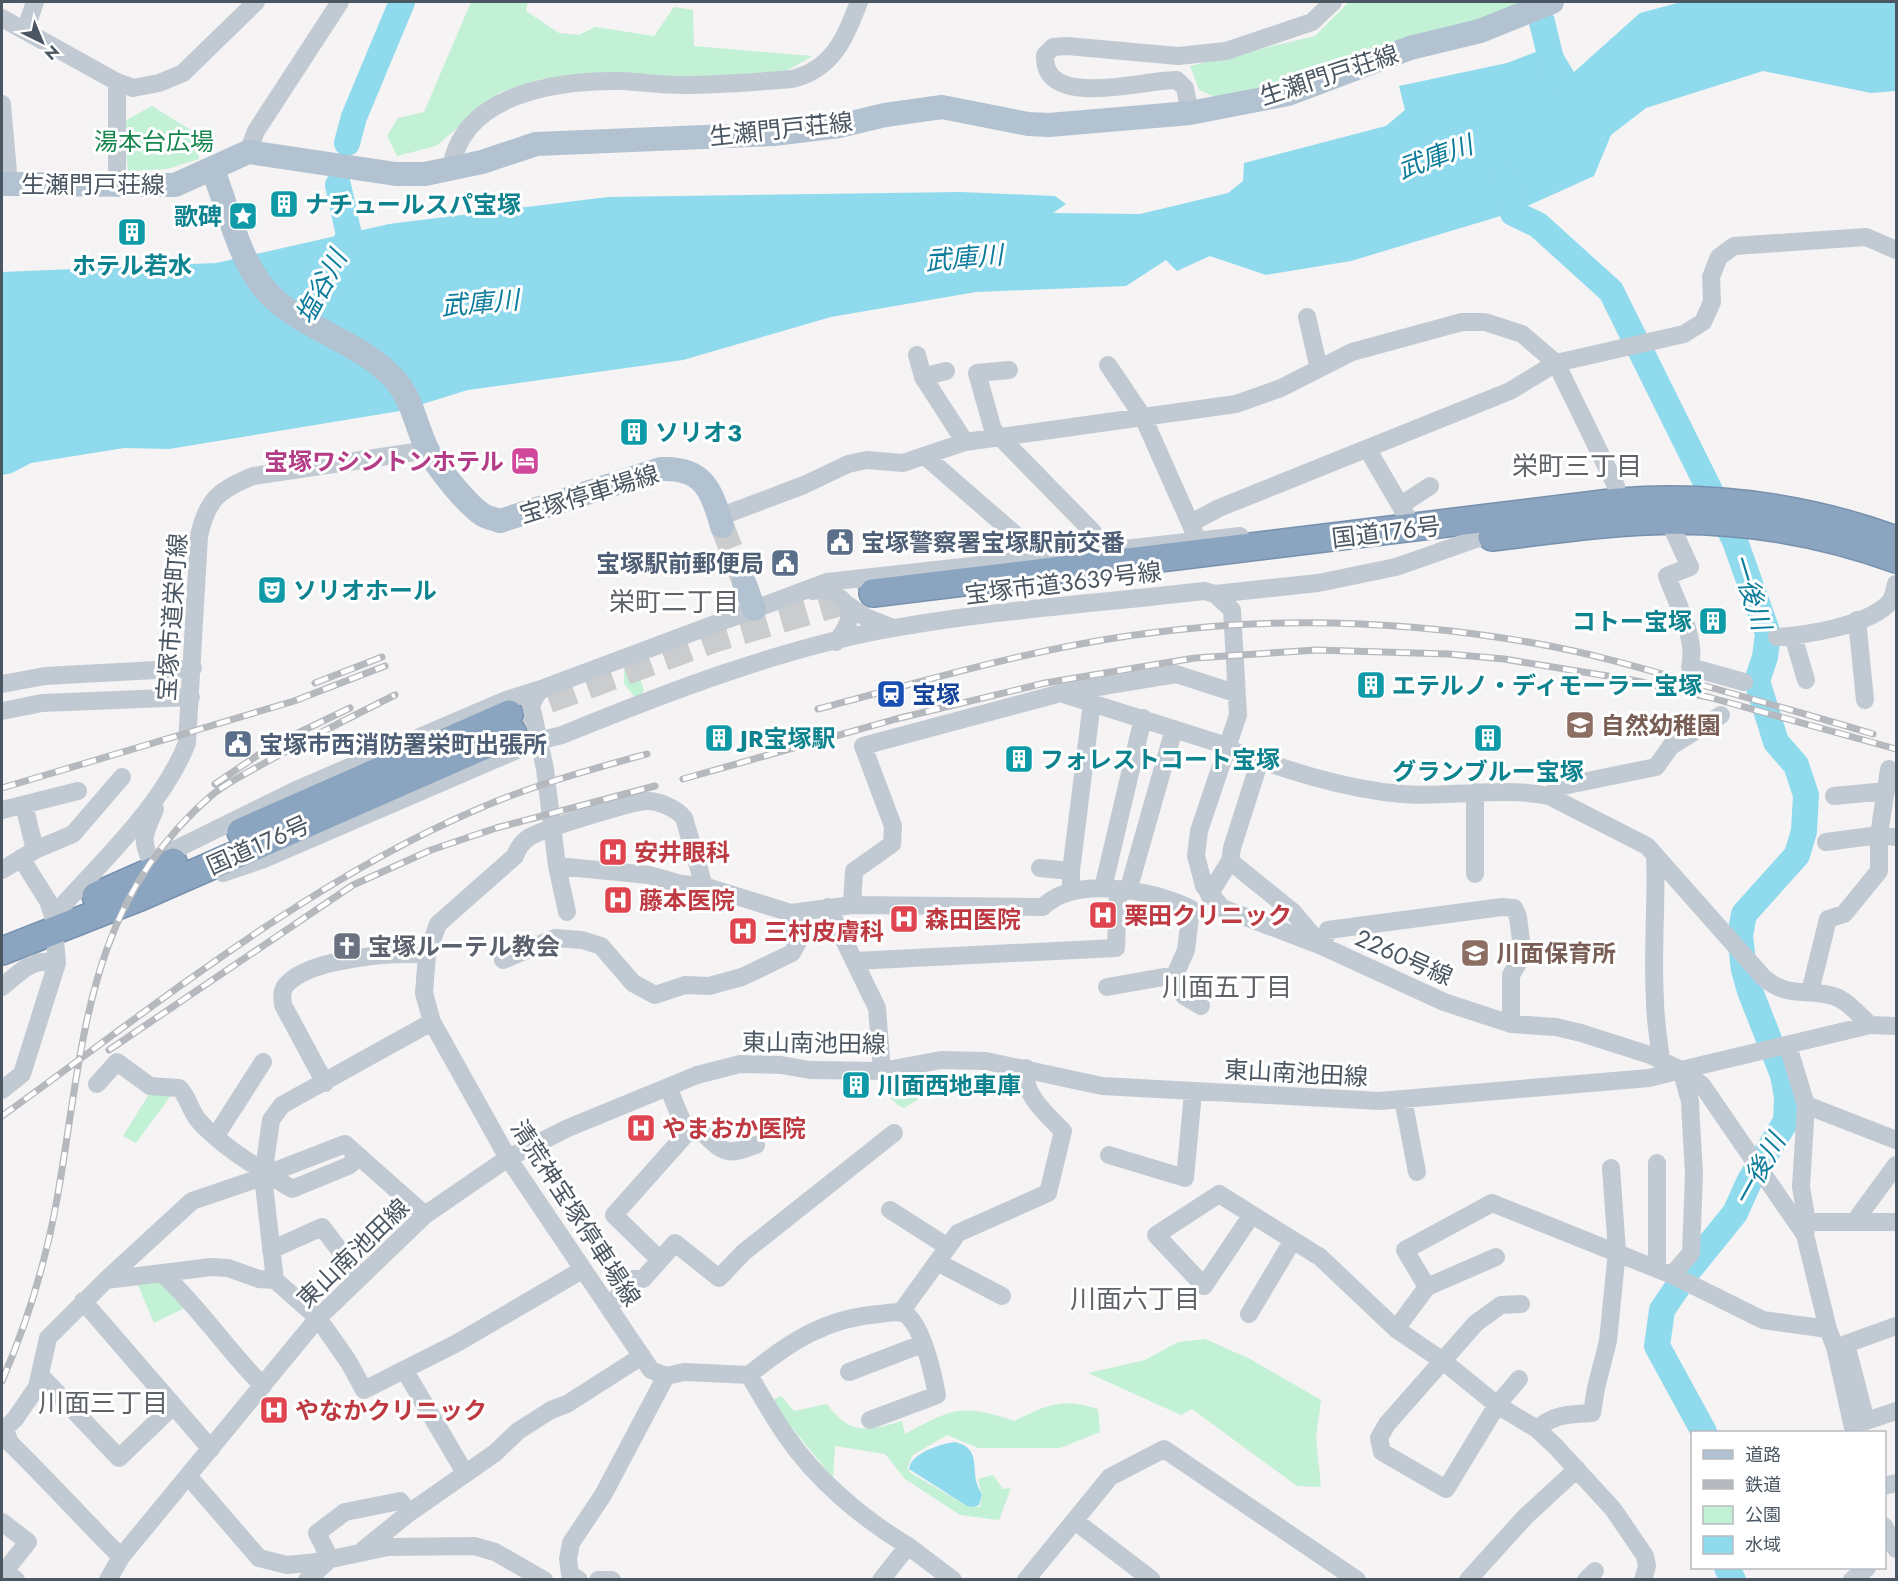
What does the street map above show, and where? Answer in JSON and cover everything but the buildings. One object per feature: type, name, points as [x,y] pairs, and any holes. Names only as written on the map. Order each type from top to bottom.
[{"type":"highway","name":"国道176号","points":[[880,610],[1351,536],[1414,528],[1620,512],[1719,511],[1815,514],[1896,540]]},
{"type":"highway","name":"国道176号","points":[[880,610],[1476,539],[1620,512],[1669,521],[1719,511],[1856,544],[1896,559]]},
{"type":"highway","name":"国道176号","points":[[2,934],[54,924],[140,897],[520,730]]},
{"type":"highway","name":"国道176号","points":[[2,951],[54,924],[87,900],[520,730]]},
{"type":"main road","name":"生瀬門戸荘線","points":[[5,184],[175,185],[213,170],[233,157],[248,152],[396,174],[425,174],[451,169],[536,144],[774,134],[839,126],[885,115],[942,107],[1049,126],[1190,113],[1288,94],[1410,48],[1480,31],[1552,2]]},
{"type":"main road","name":"宝塚停車場線","points":[[213,170],[250,267],[263,287],[282,306],[301,320],[377,363],[397,382],[409,401],[425,443],[468,502],[484,516],[500,521],[661,469],[681,468],[693,473],[704,484],[721,521]]},
{"type":"main road","points":[[744,582],[754,609]]},
{"type":"street","points":[[25,31],[35,2]]},
{"type":"street","points":[[2,18],[117,82],[133,88],[159,83],[183,73],[256,2]]},
{"type":"street","points":[[248,152],[256,131],[340,2]]},
{"type":"street","points":[[451,169],[454,150],[469,126],[485,111],[528,92],[594,82],[703,85],[806,76],[818,69],[836,52],[859,2]]},
{"type":"street","points":[[1190,113],[1185,88],[1177,80],[1114,88],[1059,83],[1048,76],[1044,66],[1045,55],[1053,47],[1067,46],[1178,56],[1226,51],[1312,22],[1333,2]]},
{"type":"street","points":[[117,82],[117,186]]},
{"type":"street","points":[[2,107],[5,184]]},
{"type":"street","points":[[1195,531],[1219,508],[1510,392],[1556,363],[1684,334],[1703,322],[1712,302],[1711,276],[1719,257],[1734,246],[1866,237],[1896,250]]},
{"type":"street","points":[[1308,317],[1319,369]]},
{"type":"street","points":[[721,521],[848,464],[867,460],[903,463],[965,442],[1236,404],[1281,388],[1352,352],[1462,322],[1485,322],[1522,334],[1556,363],[1616,486],[1620,512]]},
{"type":"street","points":[[917,355],[923,377],[965,442]]},
{"type":"street","points":[[1108,365],[1143,417],[1195,531]]},
{"type":"street","points":[[1009,370],[977,373],[993,430],[1093,532],[1097,550]]},
{"type":"street","points":[[923,377],[946,371]]},
{"type":"street","name":"宝塚市道栄町線","points":[[54,924],[160,796],[177,769],[187,743],[200,536],[205,513],[216,497],[233,484],[253,476],[425,443]]},
{"type":"street","points":[[1368,450],[1414,528]]},
{"type":"street","points":[[925,456],[1041,557]]},
{"type":"street","points":[[1401,505],[1430,486]]},
{"type":"street","points":[[1669,521],[1690,567],[1667,576],[1690,640],[1692,655],[1689,667],[1744,682]]},
{"type":"street","points":[[87,900],[151,861],[296,790],[506,700],[808,591],[827,582],[1097,550],[1195,531],[1351,536]]},
{"type":"street","name":"宝塚市道3639号線","points":[[520,730],[562,735],[703,681],[836,642],[880,610],[1204,591],[1215,594],[1318,583],[1396,567],[1476,539]]},
{"type":"street","points":[[1806,680],[1785,637],[1857,620],[1886,607],[1893,599],[1896,584]]},
{"type":"street","points":[[1232,610],[1255,590]]},
{"type":"street","points":[[808,591],[832,592],[864,617],[880,610]]},
{"type":"street","points":[[1206,891],[1196,856],[1199,831],[1238,715],[1232,610],[1215,594]]},
{"type":"street","points":[[836,642],[847,627],[851,612],[848,605]]},
{"type":"street","points":[[1857,620],[1865,700]]},
{"type":"street","points":[[2,684],[45,676],[192,668]]},
{"type":"street","points":[[852,905],[854,871],[892,844],[893,825],[863,746],[1061,693],[1176,674],[1235,693]]},
{"type":"street","points":[[544,688],[532,700],[520,730],[523,752],[536,756],[545,769]]},
{"type":"street","points":[[1061,693],[1143,718],[1307,776],[1380,791],[1427,794],[1528,792],[1549,796],[1647,846],[1777,988],[1794,993],[1810,992],[1835,996],[1870,1025]]},
{"type":"street","points":[[2,711],[42,702],[190,697]]},
{"type":"street","points":[[1071,891],[1071,871],[1092,702]]},
{"type":"street","points":[[1549,796],[1558,787],[1656,767],[1671,746],[1721,715]]},
{"type":"street","points":[[854,961],[1116,948],[1116,890],[1143,718]]},
{"type":"street","points":[[520,730],[544,728],[562,735],[552,745],[545,769],[557,866],[567,912]]},
{"type":"street","points":[[1116,890],[1174,729]]},
{"type":"street","points":[[520,730],[545,769]]},
{"type":"street","points":[[1202,1006],[1184,996],[1175,975],[1185,950],[1191,909],[1230,861],[1260,760]]},
{"type":"street","points":[[1810,992],[1828,919],[1844,914],[1879,871],[1888,836],[1886,791],[1889,769]]},
{"type":"street","points":[[2,870],[28,854],[73,834],[122,777]]},
{"type":"street","points":[[2,810],[78,791]]},
{"type":"street","points":[[1834,796],[1886,791]]},
{"type":"street","points":[[1474,874],[1475,792]]},
{"type":"street","points":[[151,861],[144,847],[143,837],[160,796]]},
{"type":"street","name":"清荒神宝塚停車場線","points":[[666,1376],[651,1370],[508,1158],[432,1022],[424,993],[427,955],[438,924],[515,856],[518,846],[529,837],[553,827],[647,801],[677,810],[684,818],[704,886]]},
{"type":"street","points":[[2,1090],[22,1074],[57,963],[54,924],[48,901],[28,854],[24,805]]},
{"type":"street","points":[[1826,842],[1888,836]]},
{"type":"street","points":[[1655,855],[1657,911],[1654,1002],[1661,1061]]},
{"type":"street","points":[[1230,861],[1293,912],[1322,946],[1328,930],[1502,907],[1514,908],[1518,917],[1522,949],[1520,960],[1511,975],[1511,1024]]},
{"type":"street","points":[[557,866],[649,875],[681,884],[704,886],[791,913],[852,905],[1043,907],[1071,891],[1116,890],[1155,893],[1191,909]]},
{"type":"street","points":[[1040,868],[1071,871]]},
{"type":"street","name":"２２６０号線","points":[[1206,891],[1222,908],[1322,946],[1444,1002],[1511,1024],[1556,1027],[1581,1033],[1681,1070],[1702,1084],[1764,1176],[1806,1229]]},
{"type":"street","points":[[828,907],[877,1008],[882,1071]]},
{"type":"street","points":[[504,960],[555,938],[582,940],[601,946],[633,983],[655,995],[685,985],[710,986],[742,976],[792,952],[798,942],[791,913]]},
{"type":"street","points":[[325,1083],[283,1005],[283,991],[287,983],[332,963],[354,958],[427,955]]},
{"type":"street","points":[[2,987],[34,962],[44,960],[57,963]]},
{"type":"street","points":[[1107,987],[1175,975]]},
{"type":"street","points":[[275,1280],[263,1174],[271,1120],[282,1105],[432,1022]]},
{"type":"street","points":[[1673,1276],[1691,1253],[1694,1174],[1690,1101],[1681,1070],[1870,1025],[1896,1026]]},
{"type":"street","points":[[1779,1047],[1806,1105],[1801,1187],[1806,1229],[1828,1329],[1840,1346],[1866,1421],[1896,1411]]},
{"type":"street","name":"東山南池田線","points":[[108,1580],[121,1557],[189,1478],[318,1318],[425,1215],[508,1158],[568,1128],[697,1075],[740,1064],[781,1065],[810,1070],[882,1071],[940,1059],[986,1061],[1102,1086],[1193,1093],[1379,1101],[1649,1078],[1681,1070]]},
{"type":"street","points":[[97,1084],[117,1062],[150,1086],[179,1088],[198,1119],[215,1137],[263,1174],[292,1189],[348,1166],[360,1157],[425,1215]]},
{"type":"street","points":[[215,1137],[263,1062]]},
{"type":"street","points":[[901,1312],[958,1233],[1048,1193],[1062,1131],[1033,1097],[1025,1080],[1026,1068]]},
{"type":"street","points":[[668,1087],[687,1133]]},
{"type":"street","points":[[1109,1155],[1185,1178],[1193,1093]]},
{"type":"street","points":[[1403,1099],[1418,1172]]},
{"type":"street","points":[[1806,1105],[1896,1140]]},
{"type":"street","points":[[660,1260],[614,1215],[687,1133],[703,1133],[721,1150],[730,1153],[756,1145]]},
{"type":"street","points":[[609,1307],[633,1279],[643,1279],[675,1243],[718,1278],[744,1252],[894,1133]]},
{"type":"street","points":[[1657,1164],[1673,1276]]},
{"type":"street","points":[[1855,1221],[1896,1166]]},
{"type":"street","points":[[1537,1429],[1546,1421],[1561,1416],[1593,1413],[1596,1388],[1608,1341],[1617,1251],[1611,1168]]},
{"type":"street","points":[[121,1557],[79,1515],[70,1501],[10,1443],[3,1431],[37,1388],[48,1338],[83,1301],[192,1201],[263,1174]]},
{"type":"street","points":[[1251,1216],[1204,1286],[1156,1235],[1219,1194],[1320,1257],[1396,1329],[1443,1360],[1497,1405],[1537,1429],[1577,1469],[1612,1509],[1646,1556],[1647,1566],[1643,1580]]},
{"type":"street","points":[[1427,1287],[1405,1250],[1492,1203],[1617,1251],[1763,1320],[1828,1329]]},
{"type":"street","points":[[891,1210],[942,1254],[1002,1296]]},
{"type":"street","points":[[1806,1229],[1855,1221],[1896,1222]]},
{"type":"street","points":[[271,1250],[322,1227],[360,1277]]},
{"type":"street","points":[[1249,1314],[1293,1240]]},
{"type":"street","points":[[1396,1329],[1427,1287],[1496,1257]]},
{"type":"street","points":[[106,1280],[202,1267],[228,1268],[259,1279],[275,1280],[318,1318],[348,1361],[364,1390],[405,1371],[582,1270]]},
{"type":"street","points":[[163,1274],[188,1297],[237,1359],[263,1386]]},
{"type":"street","points":[[83,1301],[172,1407],[211,1449]]},
{"type":"street","points":[[1519,1379],[1497,1405],[1446,1489],[1382,1452],[1379,1438],[1387,1424],[1476,1323],[1501,1305],[1521,1304]]},
{"type":"street","points":[[189,1478],[259,1558],[287,1565],[330,1559],[361,1551],[440,1544],[474,1546],[495,1552],[544,1579],[574,1577],[568,1559],[571,1543],[603,1495],[666,1376],[684,1372],[749,1375],[795,1341],[836,1321],[846,1317],[901,1312],[909,1317],[922,1344],[937,1395],[870,1420]]},
{"type":"street","points":[[1840,1346],[1896,1326]]},
{"type":"street","points":[[849,1371],[922,1344]]},
{"type":"street","points":[[1840,1346],[1854,1431]]},
{"type":"street","points":[[361,1551],[409,1513],[495,1453],[518,1431],[551,1410],[567,1404],[642,1356]]},
{"type":"street","points":[[405,1371],[465,1473]]},
{"type":"street","points":[[40,1375],[118,1458],[172,1407]]},
{"type":"street","points":[[749,1375],[786,1436],[813,1467],[845,1499],[953,1580]]},
{"type":"street","points":[[1026,1580],[1110,1477],[1164,1449],[1355,1579]]},
{"type":"street","points":[[1468,1580],[1525,1517],[1577,1469]]},
{"type":"street","points":[[330,1559],[317,1533],[345,1512],[400,1501],[409,1513]]},
{"type":"street","points":[[1888,1535],[1896,1518]]},
{"type":"street","points":[[1075,1521],[1152,1580]]},
{"type":"street","points":[[2,1522],[28,1542],[5,1571],[16,1580]]},
{"type":"street","points":[[880,1580],[908,1546]]},
{"type":"street","points":[[307,1580],[330,1559]]},
{"type":"street","points":[[1852,1580],[1866,1569]]},
{"type":"street","points":[[598,1580],[612,1580]]},
{"type":"green space","points":[[471,2],[528,2],[526,11],[559,33],[579,35],[595,27],[654,36],[674,7],[693,10],[694,46],[813,56],[782,73],[698,77],[597,74],[542,79],[500,92],[436,146],[397,156],[387,136],[398,118],[424,112]]},
{"type":"green space","points":[[1349,2],[1520,2],[1475,22],[1372,49],[1313,76],[1215,97],[1199,90],[1190,66],[1315,36]]},
{"type":"green space","name":"湯本台広場","points":[[152,106],[194,132],[199,159],[167,169],[128,171],[123,122]]},
{"type":"green space","points":[[633,664],[644,689],[641,695],[635,697],[624,684],[624,670]]},
{"type":"green space","points":[[914,1069],[929,1093],[904,1108],[891,1099],[879,1076]]},
{"type":"green space","points":[[151,1091],[172,1094],[136,1143],[123,1136]]},
{"type":"green space","points":[[161,1279],[189,1306],[154,1323],[137,1283]]},
{"type":"green space","points":[[1205,1339],[1250,1359],[1321,1400],[1316,1438],[1321,1487],[1297,1486],[1192,1409],[1181,1415],[1088,1373],[1145,1360],[1178,1342]]},
{"type":"green space","points":[[781,1396],[794,1411],[827,1404],[844,1422],[860,1428],[879,1427],[902,1421],[905,1434],[946,1414],[958,1411],[982,1412],[1014,1421],[1055,1404],[1085,1405],[1098,1409],[1100,1432],[1060,1448],[978,1448],[947,1435],[913,1455],[907,1468],[911,1473],[967,1506],[980,1507],[982,1495],[978,1479],[993,1475],[1003,1489],[1011,1488],[999,1520],[960,1515],[905,1479],[885,1454],[835,1446],[833,1478],[770,1401]]},
{"type":"water","name":"武庫川","points":[[1681,2],[1896,2],[1896,91],[1871,93],[1763,71],[1646,108],[1611,135],[1594,176],[1514,212],[1351,261],[1266,275],[1210,256],[1177,271],[1166,260],[1126,286],[976,292],[831,317],[683,360],[468,390],[400,411],[169,449],[124,448],[31,463],[12,473],[2,475],[2,272],[216,263],[389,224],[608,197],[961,192],[1055,196],[1066,204],[1053,213],[1140,214],[1228,193],[1243,181],[1244,163],[1386,126],[1405,110],[1399,86],[1507,63],[1557,44],[1574,72],[1640,13]]},
{"type":"water","points":[[955,1442],[968,1448],[973,1456],[976,1481],[982,1495],[979,1505],[974,1507],[967,1506],[909,1469],[911,1463],[920,1454],[934,1447]]},
{"type":"waterway","name":"塩谷川","points":[[347,143],[354,117],[402,2]]},
{"type":"waterway","points":[[1542,22],[1556,80]]},
{"type":"waterway","name":"一後川","points":[[1507,178],[1513,213],[1538,225],[1611,291],[1735,541],[1768,634],[1765,657],[1757,681],[1776,742],[1796,765],[1806,795],[1804,831],[1797,855],[1744,914],[1740,936],[1744,970],[1750,991],[1783,1075],[1787,1097],[1786,1121],[1749,1182],[1735,1213],[1689,1270],[1662,1310],[1657,1346],[1703,1431]]},
{"type":"waterway","name":"塩谷川","points":[[335,265],[349,235],[338,185]]},
{"type":"waterway","name":"一後川","points":[[1728,1569],[1733,1580]]},
{"type":"tunnel","points":[[722,526],[744,582]]},
{"type":"tunnel","points":[[510,714],[714,639],[873,593]]},
{"type":"railway","points":[[818,709],[983,665],[1108,639],[1247,624],[1345,624],[1443,630],[1558,648],[1634,666],[1873,734]]},
{"type":"railway","points":[[683,779],[896,719],[1045,683],[1195,658],[1317,650],[1448,654],[1504,659],[1632,680],[1712,698],[1896,749]]},
{"type":"railway","points":[[315,683],[382,657]]},
{"type":"railway","points":[[2,788],[294,701],[385,666]]},
{"type":"railway","points":[[2,1381],[20,1337],[47,1246],[84,1034],[97,981],[114,931],[138,883],[170,837],[212,795],[240,776],[395,695]]},
{"type":"railway","points":[[215,784],[273,745],[350,708]]},
{"type":"railway","points":[[2,1116],[232,949],[353,872],[415,838],[499,800],[561,778],[647,754]]},
{"type":"railway","points":[[109,1050],[353,885],[431,850],[496,828],[655,786]]},
{"type":"place","name":"ナチュールスパ宝塚","points":[[284,204]]},
{"type":"place","name":"歌碑","points":[[243,216]]},
{"type":"place","name":"ホテル若水","points":[[132,232]]},
{"type":"place","name":"ソリオ3","points":[[634,432]]},
{"type":"place","name":"宝塚ワシントンホテル","points":[[525,461]]},
{"type":"place","name":"宝塚警察署宝塚駅前交番","points":[[840,542]]},
{"type":"place","name":"宝塚駅前郵便局","points":[[785,563]]},
{"type":"place","name":"ソリオホール","points":[[272,590]]},
{"type":"place","name":"コトー宝塚","points":[[1713,621]]},
{"type":"place","name":"エテルノ・ディモーラー宝塚","points":[[1371,685]]},
{"type":"place","name":"宝塚","points":[[891,694]]},
{"type":"place","name":"自然幼稚園","points":[[1580,725]]},
{"type":"place","name":"JR宝塚駅","points":[[719,738]]},
{"type":"place","name":"グランブルー宝塚","points":[[1488,738]]},
{"type":"place","name":"宝塚市西消防署栄町出張所","points":[[238,744]]},
{"type":"place","name":"フォレストコート宝塚","points":[[1019,759]]},
{"type":"place","name":"安井眼科","points":[[613,852]]},
{"type":"place","name":"藤本医院","points":[[618,900]]},
{"type":"place","name":"栗田クリニック","points":[[1103,915]]},
{"type":"place","name":"森田医院","points":[[904,919]]},
{"type":"place","name":"三村皮膚科","points":[[743,931]]},
{"type":"place","name":"宝塚ルーテル教会","points":[[347,946]]},
{"type":"place","name":"川面保育所","points":[[1475,953]]},
{"type":"place","name":"川面西地車庫","points":[[856,1085]]},
{"type":"place","name":"やまおか医院","points":[[641,1128]]},
{"type":"place","name":"やなかクリニック","points":[[274,1410]]},
{"type":"district","name":"栄町三丁目","points":[[1577,466]]},
{"type":"district","name":"栄町二丁目","points":[[674,602]]},
{"type":"district","name":"川面五丁目","points":[[1227,987]]},
{"type":"district","name":"川面六丁目","points":[[1135,1299]]},
{"type":"district","name":"川面三丁目","points":[[103,1403]]}]
